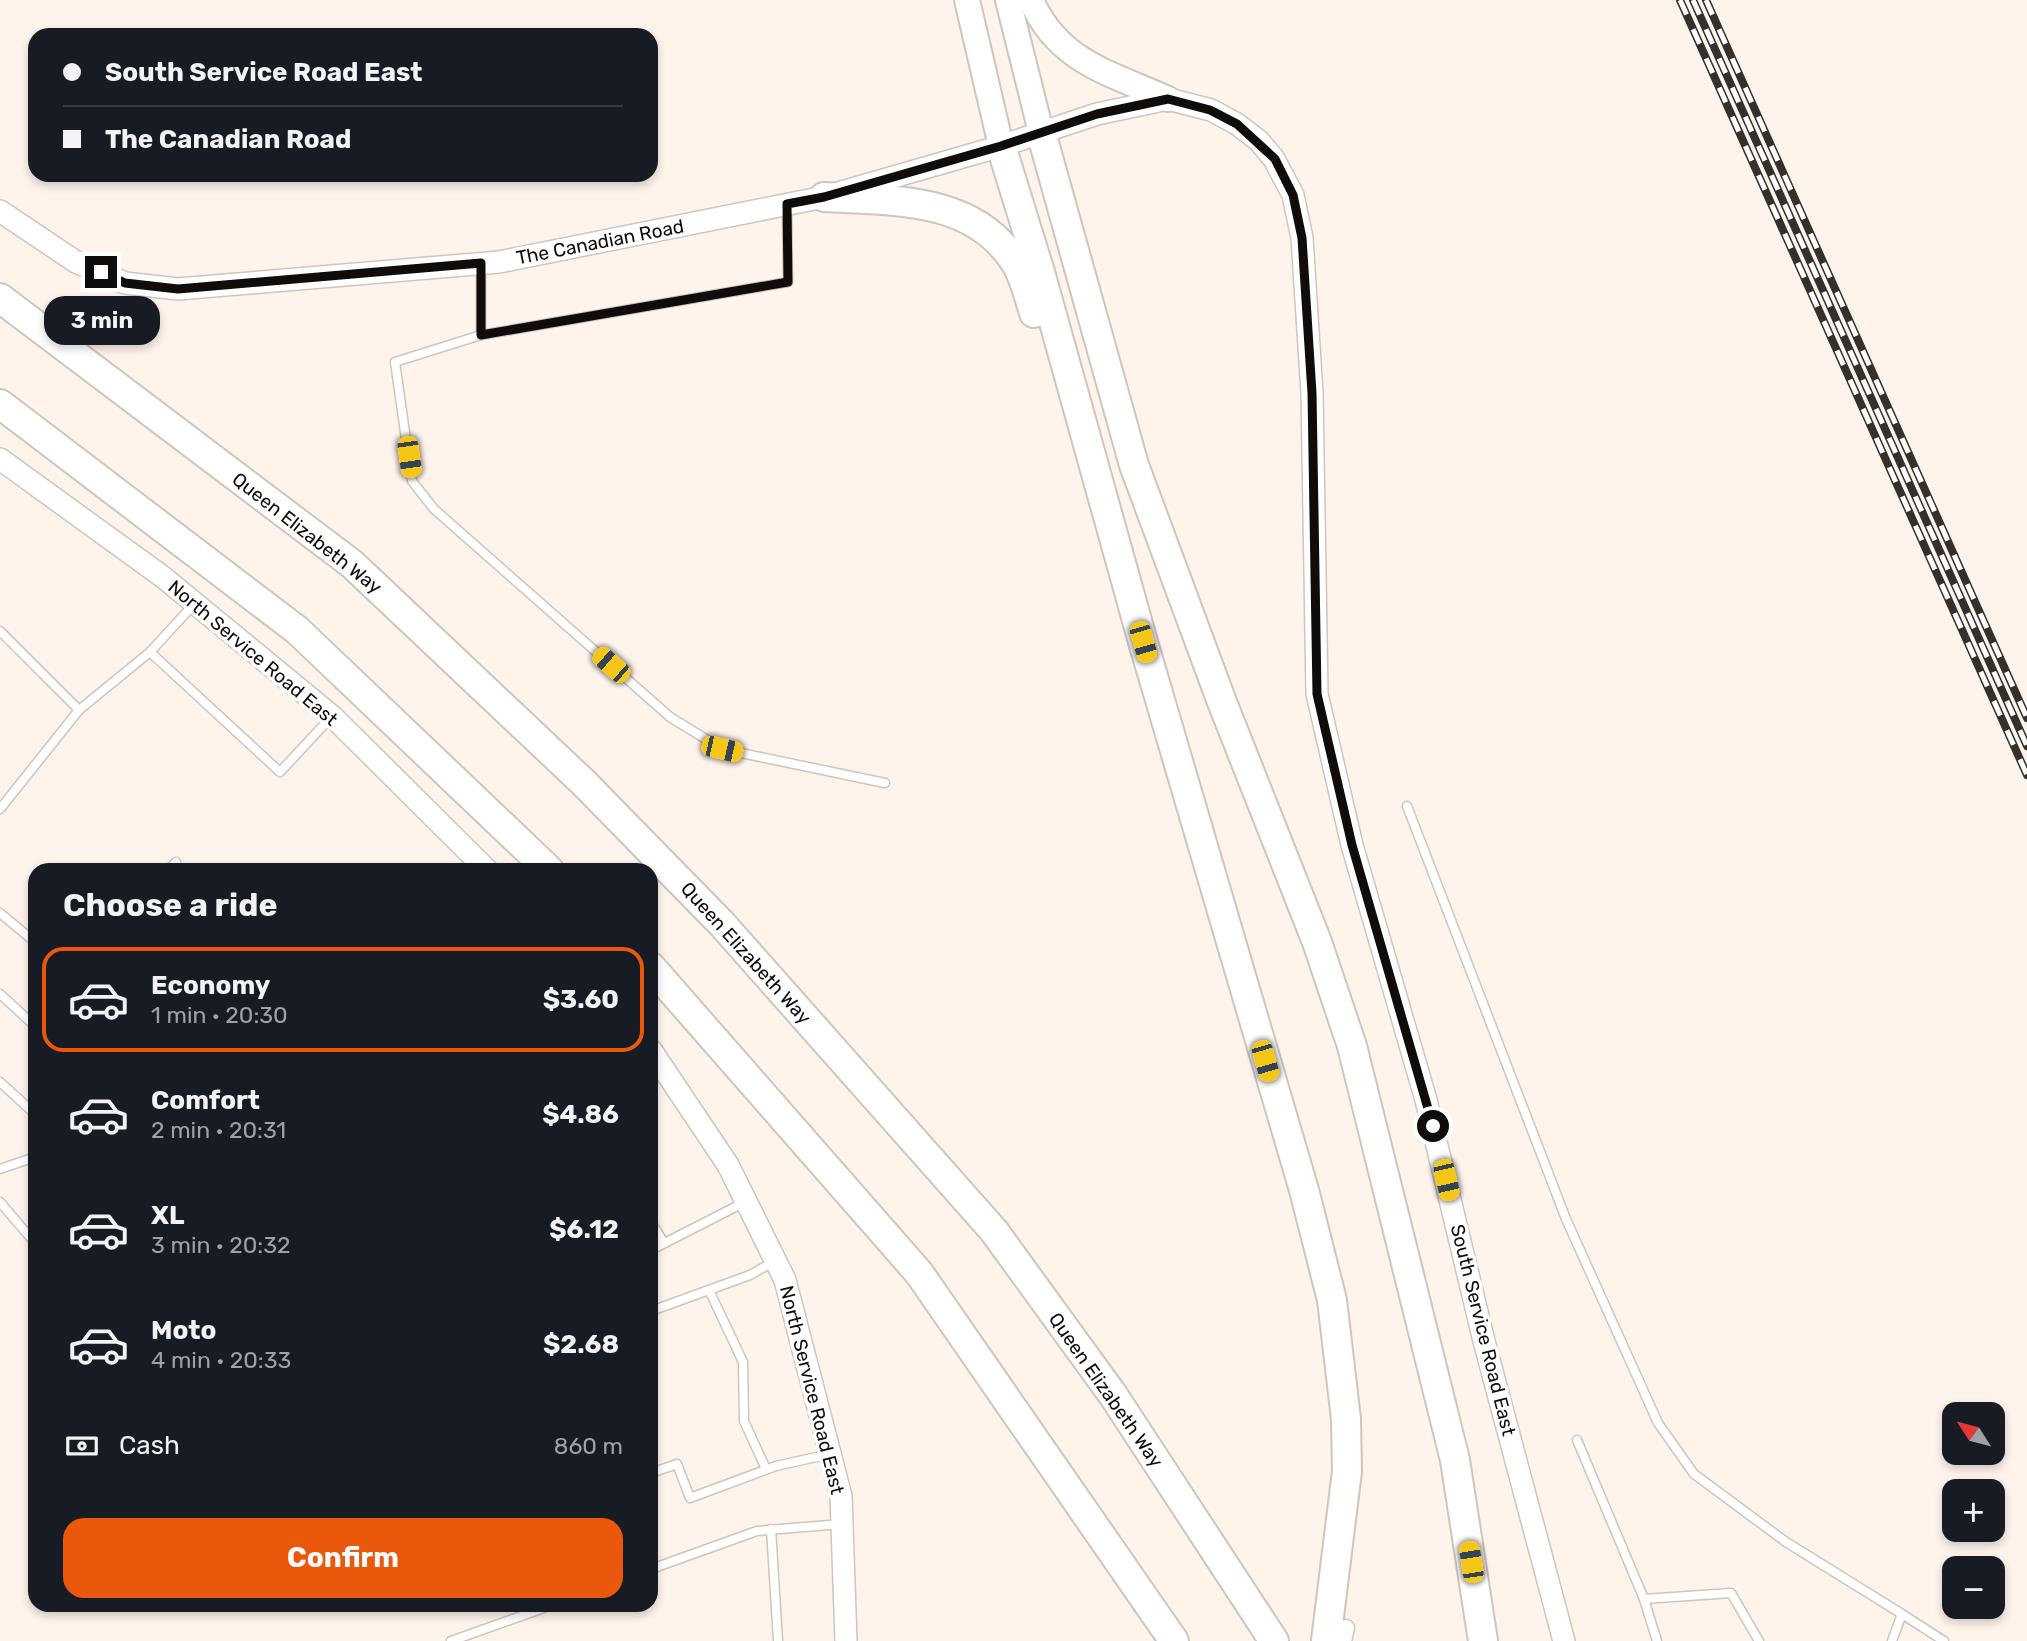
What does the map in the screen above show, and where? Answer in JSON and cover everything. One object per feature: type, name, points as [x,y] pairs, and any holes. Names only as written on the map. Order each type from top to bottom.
[{"type":"highway","points":[[1041,132],[1134,465],[1217,690],[1317,942],[1352,1046],[1455,1460],[1483,1641]]},
{"type":"highway","points":[[1001,146],[1040,272],[1071,388],[1304,1190],[1332,1300],[1346,1419],[1347,1471],[1336,1631]]},
{"type":"highway","points":[[824,197],[923,202],[963,215],[996,238],[1016,263],[1048,349],[1071,388]]},
{"type":"highway","name":"Queen Elizabeth Way","points":[[0,298],[352,564],[584,783],[722,924],[994,1231],[1113,1395],[1274,1641]]},
{"type":"highway","points":[[0,404],[297,630],[542,863]]},
{"type":"highway","points":[[658,975],[919,1273],[1174,1641]]},
{"type":"main road","points":[[968,0],[1001,146]]},
{"type":"main road","points":[[1008,0],[1041,132]]},
{"type":"main road","points":[[1031,0],[1054,40],[1085,64],[1168,99]]},
{"type":"street","name":"South Service Road East","points":[[1001,146],[1097,114],[1168,99],[1210,110],[1237,124],[1275,159],[1293,195],[1302,238],[1312,393],[1317,694],[1352,845],[1426,1100],[1484,1341],[1564,1641]]},
{"type":"street","name":"The Canadian Road","points":[[0,211],[76,262],[125,283],[178,289],[481,263],[824,197],[1001,146]]},
{"type":"street","name":"North Service Road East","points":[[0,459],[195,603],[332,716],[480,863]]},
{"type":"street","name":"North Service Road East","points":[[658,1060],[728,1165],[785,1280],[841,1496],[846,1641]]},
{"type":"lane","points":[[787,204],[788,282],[481,335],[395,362],[412,481],[435,509],[670,717],[722,749],[886,783]]},
{"type":"lane","points":[[481,263],[481,335]]},
{"type":"lane","points":[[0,809],[79,710],[150,652],[195,603]]},
{"type":"lane","points":[[0,631],[79,710]]},
{"type":"lane","points":[[150,652],[280,772],[332,716]]},
{"type":"lane","points":[[1407,806],[1566,1219],[1658,1423],[1694,1474],[1786,1542],[1944,1641]]},
{"type":"lane","points":[[0,913],[28,936]]},
{"type":"lane","points":[[0,994],[28,1020]]},
{"type":"lane","points":[[0,1082],[28,1108]]},
{"type":"lane","points":[[0,1169],[28,1159]]},
{"type":"lane","points":[[0,1202],[28,1235]]},
{"type":"lane","points":[[658,1246],[746,1202]]},
{"type":"lane","points":[[658,1233],[664,1243]]},
{"type":"lane","points":[[658,1308],[750,1275],[775,1261]]},
{"type":"lane","points":[[709,1290],[743,1362],[744,1420],[766,1469]]},
{"type":"lane","points":[[1577,1440],[1644,1598],[1657,1641]]},
{"type":"lane","points":[[658,1471],[677,1464],[690,1498],[766,1469],[830,1454]]},
{"type":"lane","points":[[658,1566],[741,1536],[771,1529],[842,1524]]},
{"type":"lane","points":[[771,1529],[778,1641]]},
{"type":"lane","points":[[1644,1598],[1731,1593],[1759,1641]]},
{"type":"lane","points":[[454,1640],[532,1612]]},
{"type":"lane","points":[[1892,1641],[1902,1614]]},
{"type":"railway","points":[[1680,0],[2027,775]]},
{"type":"railway","points":[[1693,0],[2027,746]]},
{"type":"railway","points":[[1706,0],[2027,718]]},
{"type":"route","points":[[101,272],[125,283],[178,289],[481,263],[481,335],[788,282],[787,204],[824,197],[1001,146],[1097,114],[1168,99],[1210,110],[1237,124],[1259,141],[1275,159],[1293,195],[1302,238],[1312,393],[1317,694],[1352,845],[1433,1126]]}]
